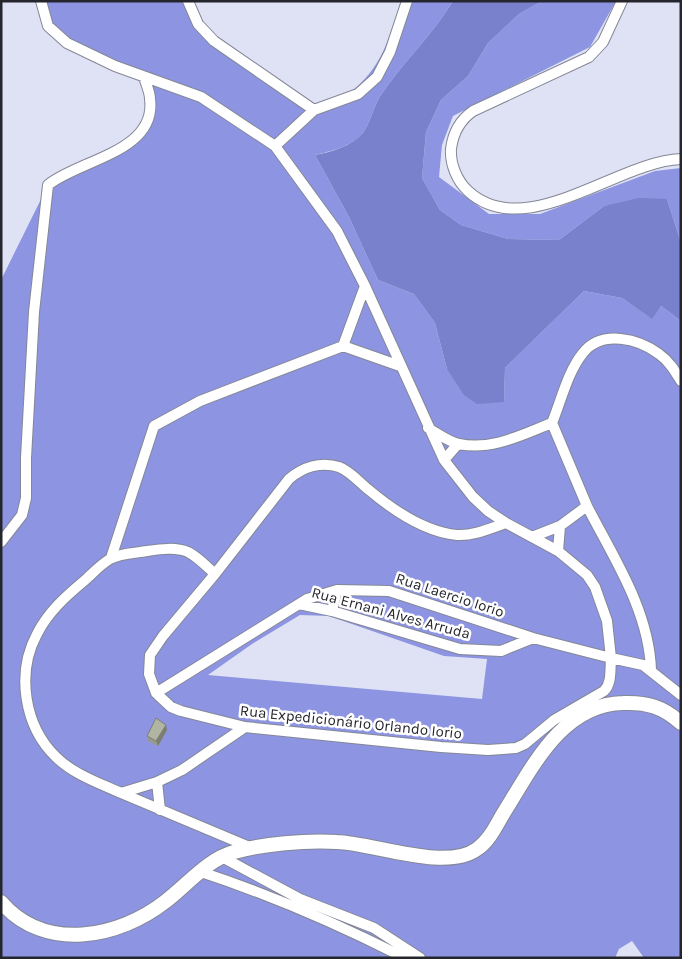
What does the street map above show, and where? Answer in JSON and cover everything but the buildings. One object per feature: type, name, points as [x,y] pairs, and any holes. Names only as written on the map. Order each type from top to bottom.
[{"type":"street","points":[[42,1],[48,26],[60,39],[90,56],[214,103],[275,146],[337,231],[365,286],[444,460],[473,497],[488,511],[558,551],[582,569],[595,587],[609,628],[611,658]]},
{"type":"street","points":[[188,1],[198,24],[214,40],[314,110]]},
{"type":"street","points":[[275,146],[314,110],[358,94],[377,77],[390,52],[407,1]]},
{"type":"street","points":[[622,1],[603,42],[589,57],[473,111],[462,120],[456,132],[451,150],[456,174],[465,188],[479,199],[500,206],[521,208],[546,204],[640,168],[681,159]]},
{"type":"street","points":[[1,542],[22,515],[26,498],[26,458],[34,312],[48,185],[121,148],[135,138],[143,127],[150,110],[151,100],[144,77]]},
{"type":"street","points":[[343,346],[365,286]]},
{"type":"street","points":[[651,670],[649,640],[643,620],[587,506],[552,423],[578,360],[588,348],[601,340],[627,340],[648,347],[668,362],[681,381]]},
{"type":"street","points":[[253,849],[121,793],[70,768],[54,755],[34,724],[26,696],[28,657],[37,634],[56,607],[111,558],[154,426],[200,401],[343,346],[400,366]]},
{"type":"street","points":[[428,428],[458,444],[499,443],[552,423]]},
{"type":"street","points":[[444,460],[458,444]]},
{"type":"street","points":[[156,693],[149,674],[150,655],[163,636],[215,574],[289,479],[302,470],[317,465],[330,465],[344,470],[395,510],[429,529],[458,535],[506,523]]},
{"type":"street","points":[[532,537],[560,526],[587,506]]},
{"type":"street","points":[[484,530],[488,511]]},
{"type":"street","points":[[558,551],[560,526]]},
{"type":"street","points":[[111,558],[156,550],[180,550],[196,557],[215,574]]},
{"type":"street","points":[[332,610],[337,590]]},
{"type":"street","name":"Rua Laercio Iorio","points":[[156,693],[314,595],[337,590],[390,592],[533,638],[636,663],[651,670],[681,695]]},
{"type":"street","name":"Rua Ernani Alves Arruda","points":[[299,604],[332,610],[434,643],[473,651],[501,651],[533,638]]},
{"type":"street","name":"Rua Expedicionário Orlando Iorio","points":[[156,693],[164,702],[176,710],[245,727],[469,750],[508,749],[521,746],[554,720],[604,692],[609,685],[611,658]]},
{"type":"street","points":[[1,902],[23,922],[45,931],[73,935],[106,931],[136,920],[151,912],[222,857],[253,849],[338,842],[435,858],[470,854],[477,850],[490,836],[551,740],[574,721],[603,706],[630,703],[662,708],[681,723]]},
{"type":"street","points":[[121,793],[158,782],[195,762],[245,727]]},
{"type":"street","points":[[158,782],[160,810]]},
{"type":"street","points":[[222,857],[300,899],[374,928],[420,958]]},
{"type":"street","points":[[201,872],[235,883],[360,935],[405,958]]},
{"type":"shaded area","points":[[43,1],[191,1],[193,15],[236,56],[314,110],[349,93],[369,74],[383,52],[401,1],[453,1],[436,26],[379,98],[363,133],[347,145],[315,155],[349,217],[378,280],[414,294],[435,323],[447,369],[504,402],[505,368],[584,291],[622,298],[651,318],[661,306],[681,321],[681,958],[644,958],[632,941],[619,949],[615,958],[1,958],[1,280],[48,185],[141,132],[146,107],[144,77],[67,43],[53,29]],"holes":[[[300,615],[329,616],[444,656],[487,659],[482,699],[208,675],[252,644]]]},
{"type":"shaded area","points":[[453,1],[542,1],[519,14],[488,43],[468,76],[441,100],[426,132],[422,178],[440,210],[461,225],[508,239],[559,240],[604,206],[639,198],[667,199],[681,243],[681,321],[661,306],[652,319],[622,298],[584,291],[505,368],[504,402],[477,404],[464,395],[447,369],[435,323],[414,294],[378,280],[349,217],[315,155],[347,145],[363,133],[379,98],[436,26]]},
{"type":"shaded area","points":[[542,1],[616,1],[590,47],[453,116],[442,145],[439,177],[489,214],[540,214],[655,171],[681,168],[681,243],[667,199],[604,206],[559,240],[508,239],[461,225],[440,210],[422,178],[426,132],[441,100],[468,76],[488,43],[519,14]]}]
